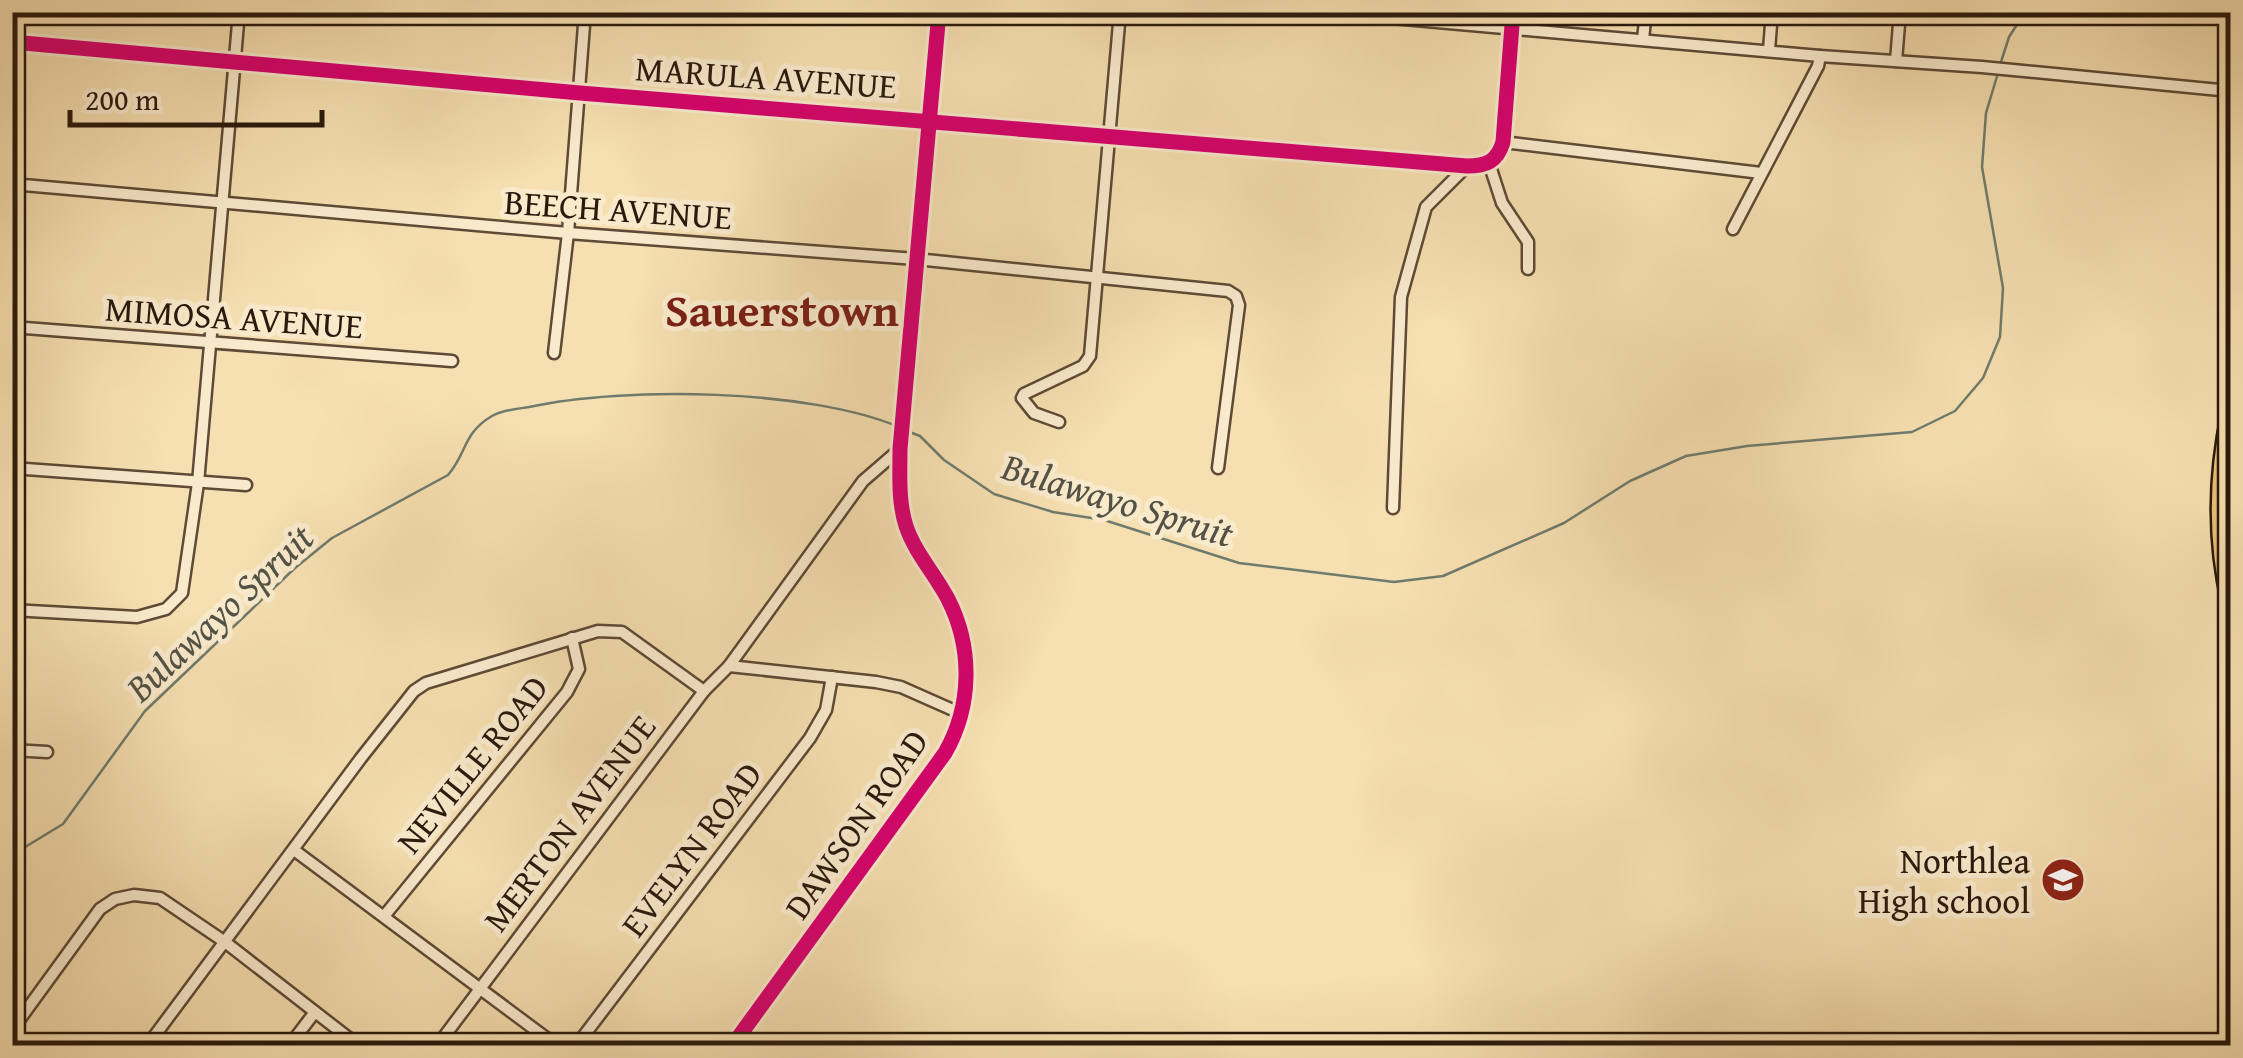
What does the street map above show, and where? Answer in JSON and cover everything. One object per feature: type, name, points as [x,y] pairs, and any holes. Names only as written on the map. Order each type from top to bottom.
[{"type":"highway","points":[[2230,412],[2219,494],[2219,538],[2230,603]]},
{"type":"street","points":[[12,610],[137,617],[166,609],[182,593],[198,482],[239,12]]},
{"type":"street","points":[[554,353],[586,12]]},
{"type":"street","points":[[916,259],[938,12]]},
{"type":"street","points":[[1058,422],[1034,413],[1022,396],[1087,362],[1120,12]]},
{"type":"street","points":[[1325,12],[1388,14],[1512,29],[2230,91]]},
{"type":"street","points":[[1513,12],[1503,142],[1489,163],[1502,203],[1528,242],[1528,269]]},
{"type":"street","points":[[1643,39],[1646,12]]},
{"type":"street","points":[[1769,50],[1772,12]]},
{"type":"street","points":[[1896,61],[1900,12]]},
{"type":"street","name":"MARULA AVENUE","points":[[12,42],[1467,166],[1489,163]]},
{"type":"street","points":[[1733,230],[1820,56]]},
{"type":"street","points":[[1503,142],[1761,172]]},
{"type":"street","points":[[1393,508],[1401,297],[1426,207],[1467,166]]},
{"type":"street","name":"BEECH AVENUE","points":[[12,184],[916,259],[1219,290],[1236,296],[1239,305],[1218,468]]},
{"type":"street","name":"DAWSON ROAD","points":[[732,1046],[934,769],[956,734],[962,714],[966,676],[961,632],[948,599],[906,526],[901,498],[900,449],[916,259]]},
{"type":"street","name":"MIMOSA AVENUE","points":[[12,327],[452,361]]},
{"type":"street","name":"MERTON AVENUE","points":[[437,1046],[704,691],[729,666],[862,481],[900,449]]},
{"type":"street","points":[[12,468],[246,485]]},
{"type":"street","points":[[146,1046],[414,692],[436,679],[598,631],[622,632],[704,691]]},
{"type":"street","name":"NEVILLE ROAD","points":[[384,915],[567,692],[579,669],[572,638]]},
{"type":"street","points":[[729,666],[901,687],[962,714]]},
{"type":"street","name":"EVELYN ROAD","points":[[576,1046],[810,738],[826,710],[832,677]]},
{"type":"street","points":[[12,750],[47,752]]},
{"type":"street","points":[[294,850],[556,1046]]},
{"type":"street","points":[[12,1030],[100,909],[134,895],[160,898],[225,942],[359,1046]]},
{"type":"street","points":[[289,1046],[314,1012]]},
{"type":"waterway","name":"Bulawayo Spruit","points":[[2000,65],[2009,37],[2025,12]]},
{"type":"waterway","name":"Bulawayo Spruit","points":[[907,431],[920,436],[944,460],[994,494],[1053,512],[1104,520],[1239,563],[1394,582],[1443,576],[1564,523],[1630,481],[1686,456],[1747,446],[1912,432],[1955,411],[1983,378],[2000,337],[2003,288],[1982,167],[1986,113],[1998,73]]},
{"type":"waterway","name":"Bulawayo Spruit","points":[[12,855],[63,824],[145,711],[295,568],[332,538],[448,475],[470,436],[496,414],[615,396],[716,395],[817,405],[899,427]]},
{"type":"cycle path","points":[[732,1046],[945,753],[964,697],[962,637],[943,590],[910,536],[900,488],[900,449],[939,12]]},
{"type":"cycle path","points":[[12,42],[1467,166],[1490,162],[1503,142],[1513,12]]},
{"type":"place","name":"Northlea High school","points":[[2063,880]]},
{"type":"district","name":"Sauerstown","points":[[782,309]]}]
